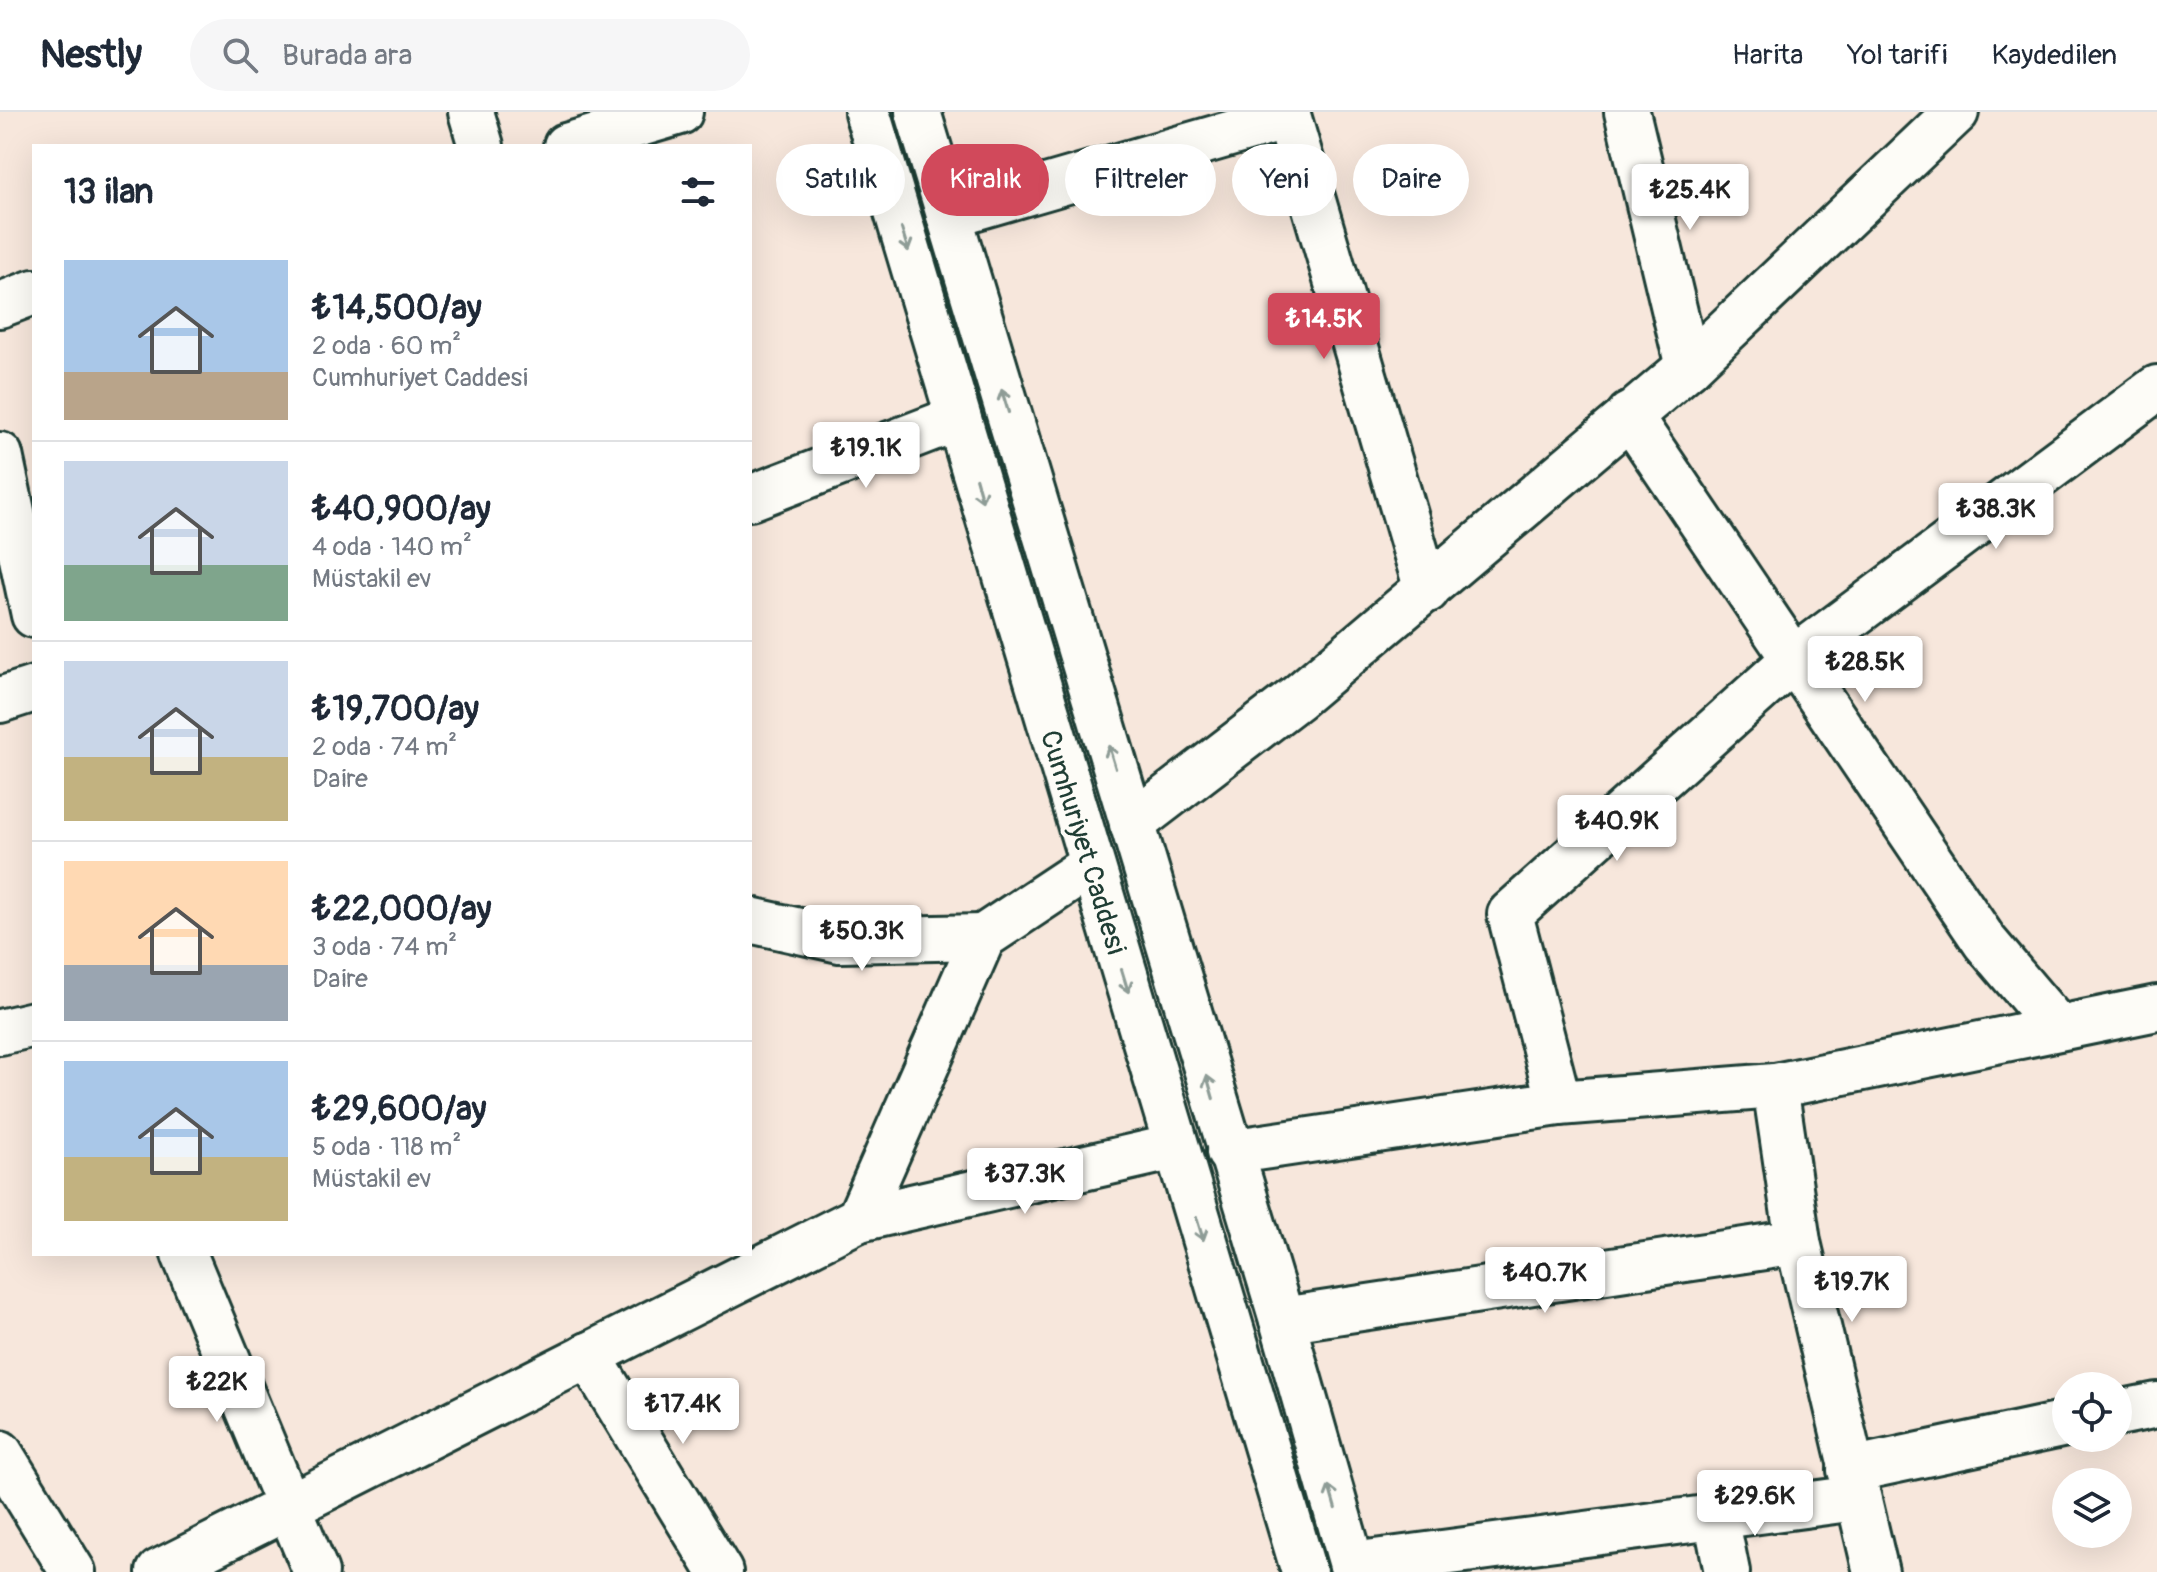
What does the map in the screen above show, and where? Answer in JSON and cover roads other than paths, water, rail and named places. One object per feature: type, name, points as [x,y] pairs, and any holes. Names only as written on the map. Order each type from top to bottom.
[{"type":"street","points":[[471,112],[480,144]]},
{"type":"street","points":[[573,144],[680,112]]},
{"type":"street","name":"Cumhuriyet Caddesi","points":[[867,112],[1090,866],[1304,1572]]},
{"type":"street","name":"Cumhuriyet Caddesi","points":[[918,112],[928,144]]},
{"type":"street","points":[[1627,112],[1688,367]]},
{"type":"street","points":[[1132,824],[1298,697],[1688,367],[1956,112]]},
{"type":"street","points":[[1049,185],[1288,114],[1427,590]]},
{"type":"street","name":"Cumhuriyet Caddesi","points":[[949,216],[1282,1320],[1353,1569]]},
{"type":"street","points":[[0,305],[32,293]]},
{"type":"street","points":[[1559,1103],[1510,914],[1794,659],[2157,388]]},
{"type":"street","points":[[1629,415],[1985,942],[2057,1027]]},
{"type":"street","points":[[752,497],[958,418]]},
{"type":"street","points":[[0,455],[32,606]]},
{"type":"street","points":[[0,700],[32,690]]},
{"type":"street","points":[[752,920],[840,940],[983,937],[1090,866]]},
{"type":"street","points":[[859,1219],[983,937]]},
{"type":"street","points":[[1229,1152],[1559,1103],[1775,1086],[2157,1008]]},
{"type":"street","points":[[0,1032],[32,1024]]},
{"type":"street","points":[[1775,1086],[1798,1242],[1876,1572]]},
{"type":"street","points":[[159,1572],[859,1219],[1175,1147]]},
{"type":"street","points":[[1282,1320],[1798,1242]]},
{"type":"street","points":[[185,1256],[314,1571]]},
{"type":"street","points":[[588,1355],[720,1572]]},
{"type":"street","points":[[2132,1410],[2157,1405]]},
{"type":"street","points":[[1353,1569],[1716,1517],[1854,1484],[2052,1428]]},
{"type":"street","points":[[0,1453],[73,1572]]},
{"type":"street","points":[[1716,1517],[1727,1572]]}]
